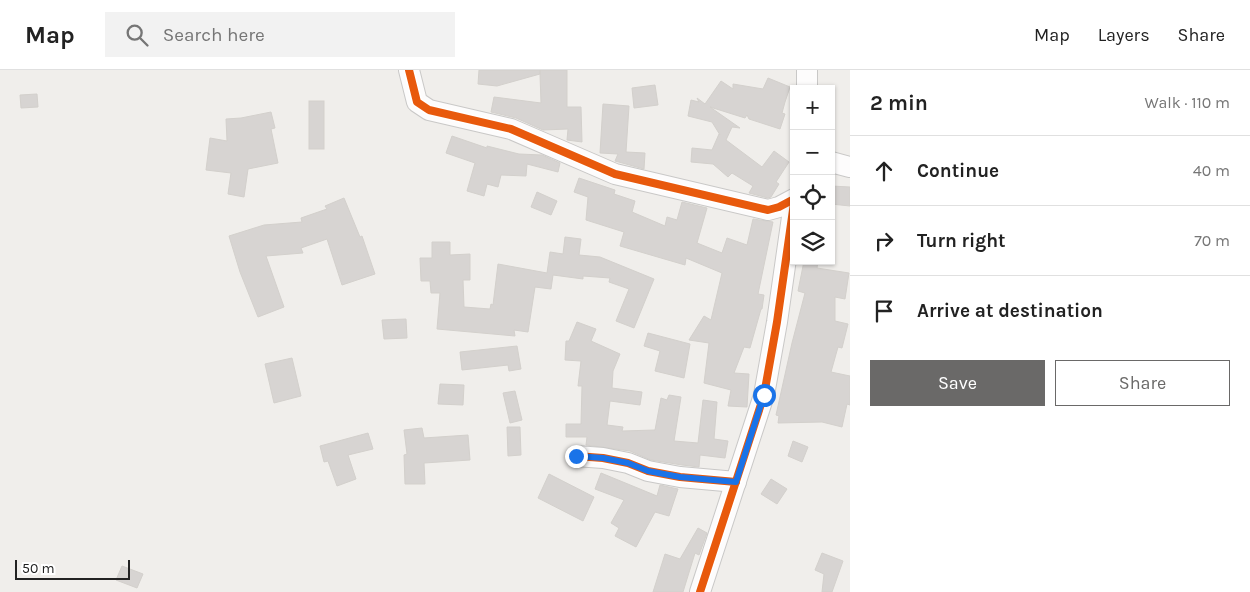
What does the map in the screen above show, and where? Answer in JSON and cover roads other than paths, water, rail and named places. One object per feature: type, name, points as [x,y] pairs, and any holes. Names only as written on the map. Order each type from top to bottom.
[{"type":"street","points":[[409,70],[417,102],[429,110],[511,129],[615,174],[768,210],[790,201]]},
{"type":"street","points":[[807,70],[807,85]]},
{"type":"street","points":[[835,163],[850,167]]},
{"type":"street","points":[[700,592],[764,395],[792,220]]},
{"type":"street","points":[[576,456],[603,458],[628,463],[648,471],[680,477],[736,482]]}]
